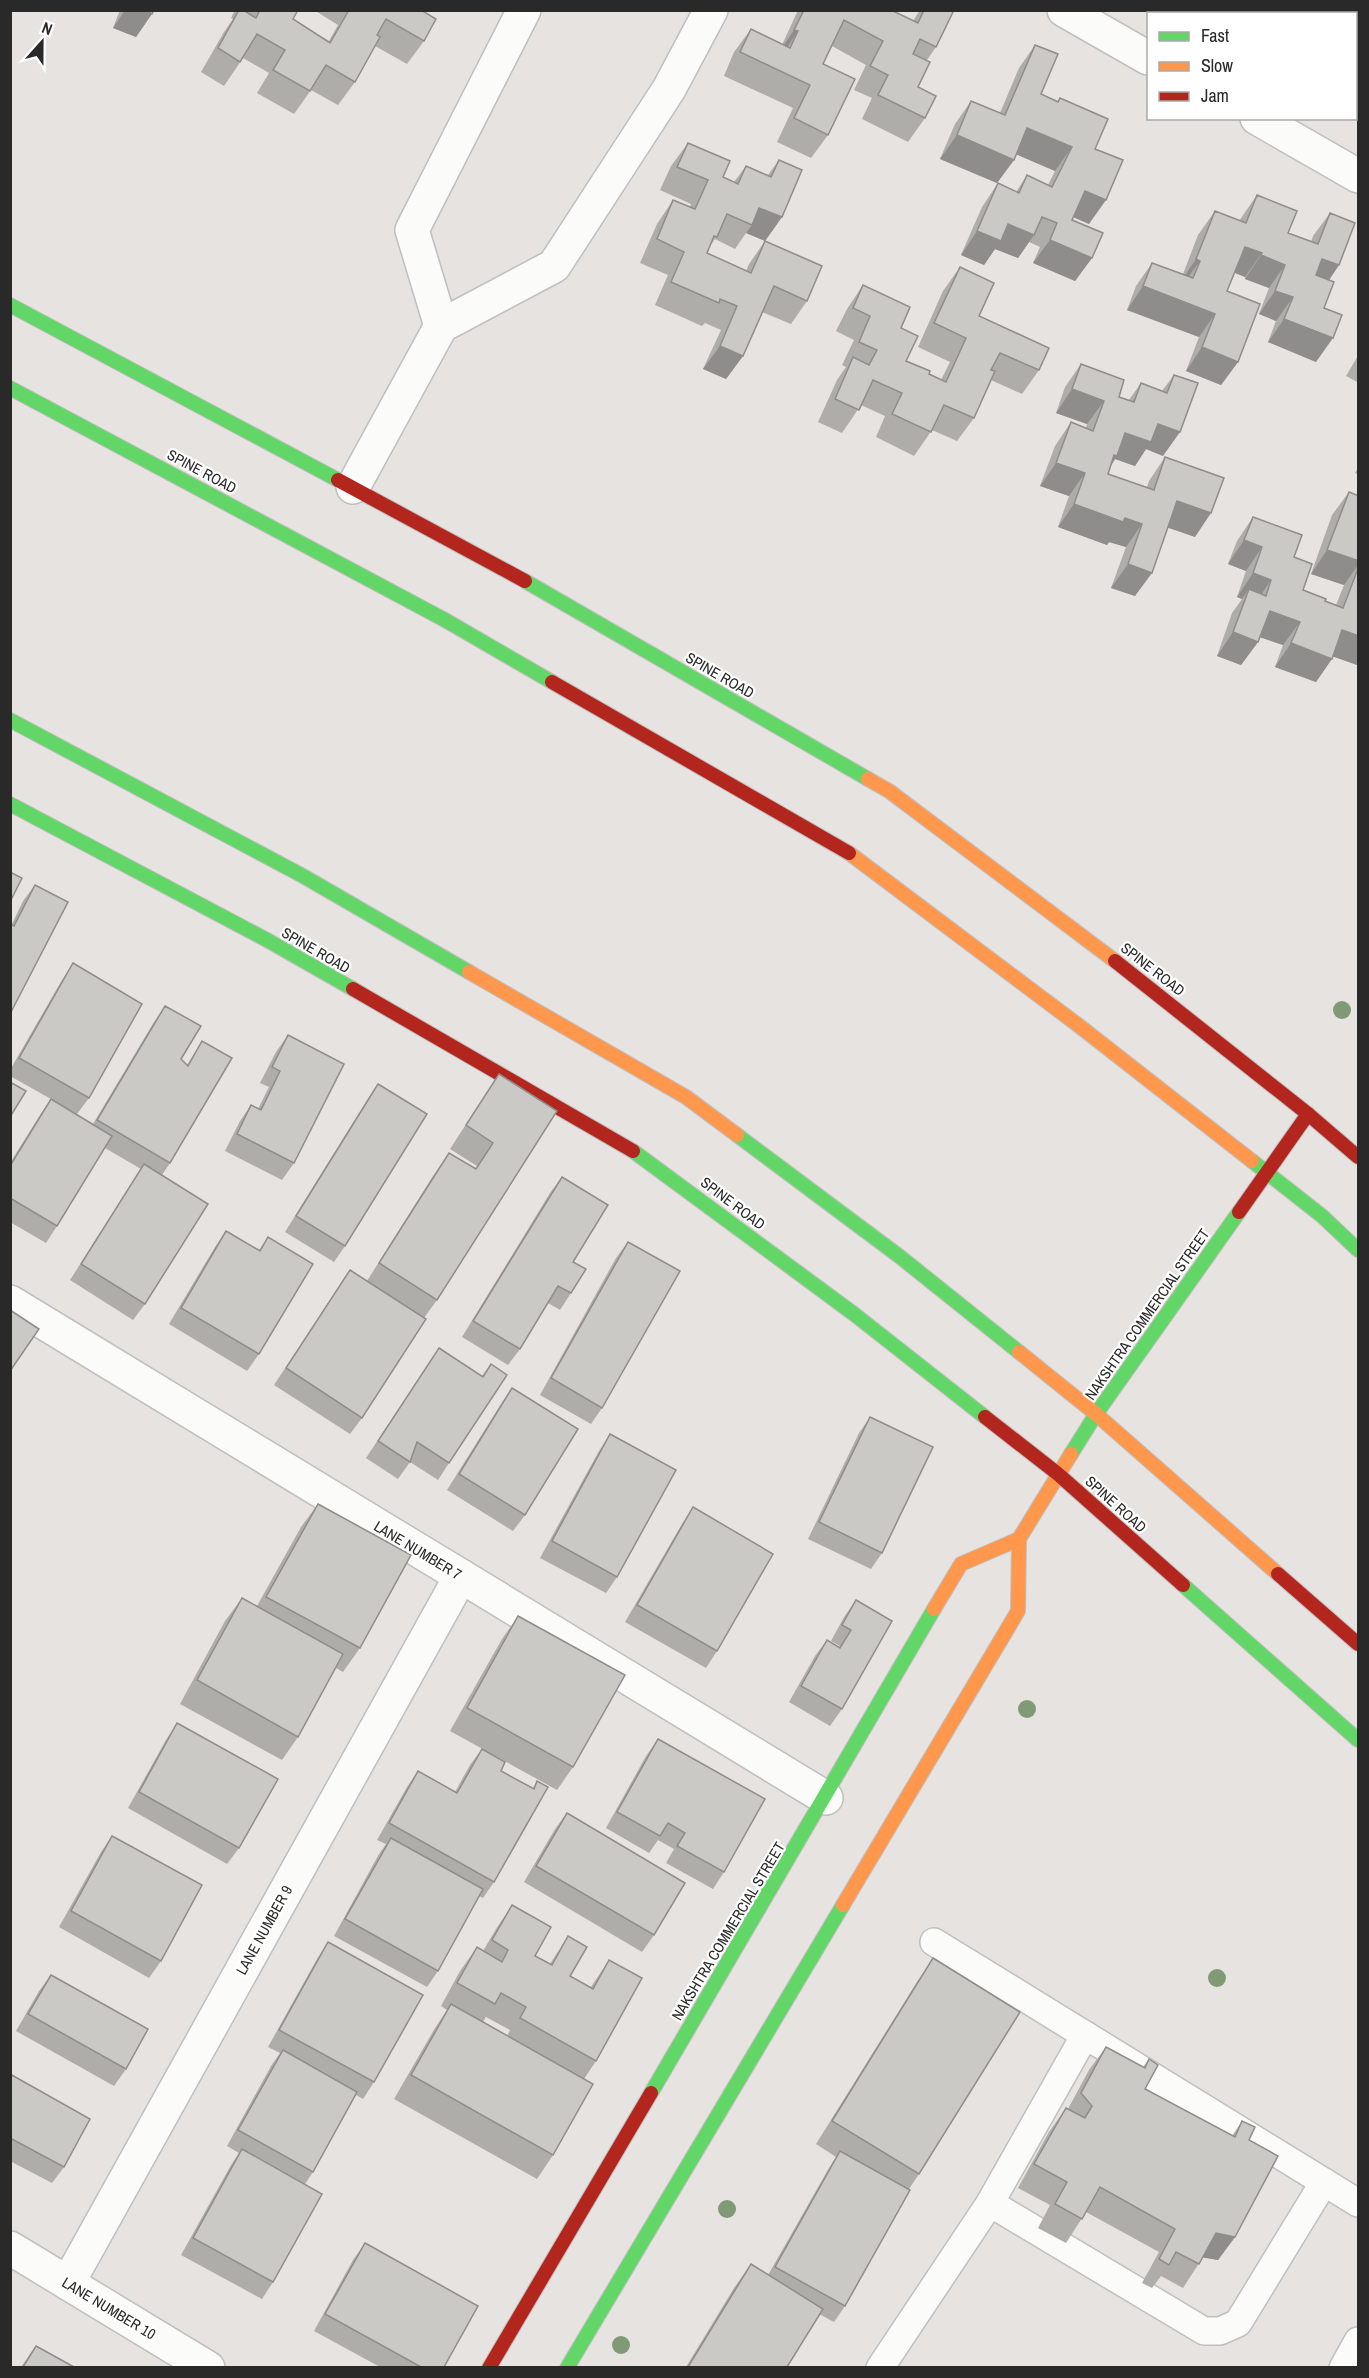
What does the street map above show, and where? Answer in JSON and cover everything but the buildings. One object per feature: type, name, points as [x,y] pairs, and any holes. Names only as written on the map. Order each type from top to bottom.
[{"type":"street","points":[[441,327],[412,230],[524,10]]},
{"type":"street","points":[[353,488],[441,327],[554,266],[669,89],[711,10]]},
{"type":"street","points":[[1064,10],[1147,57]]},
{"type":"street","points":[[1261,120],[1354,163]]},
{"type":"street","name":"SPINE ROAD","points":[[10,305],[481,556],[889,791],[1123,967],[1359,1157]]},
{"type":"street","name":"SPINE ROAD","points":[[10,388],[446,620],[848,852],[1078,1025],[1322,1216],[1359,1250]]},
{"type":"street","points":[[10,720],[303,876],[686,1097],[899,1256],[1096,1414],[1356,1636]]},
{"type":"street","name":"SPINE ROAD","points":[[10,804],[267,940],[645,1158],[854,1314],[1058,1474],[1359,1740]]},
{"type":"street","name":"NAKSHTRA COMMERCIAL STREET","points":[[489,2367],[826,1798],[961,1564],[1019,1539],[1096,1414],[1308,1114]]},
{"type":"street","name":"LANE NUMBER 7","points":[[10,1302],[826,1798]]},
{"type":"street","points":[[567,2367],[1018,1611],[1019,1539]]},
{"type":"street","name":"LANE NUMBER 9","points":[[68,2283],[461,1576]]},
{"type":"street","name":"LANE NUMBER 10","points":[[10,2248],[208,2367]]},
{"type":"lane","points":[[934,1942],[1359,2203]]},
{"type":"lane","points":[[880,2367],[990,2203],[1085,2035]]},
{"type":"lane","points":[[990,2203],[1204,2331],[1220,2331],[1238,2323],[1324,2182]]},
{"type":"lane","points":[[1343,2367],[1359,2341]]},
{"type":"traffic: fast","points":[[10,305],[338,480]]},
{"type":"traffic: fast","points":[[10,388],[445,620],[552,682]]},
{"type":"traffic: fast","points":[[525,581],[868,779]]},
{"type":"traffic: fast","points":[[10,720],[303,876],[469,972]]},
{"type":"traffic: fast","points":[[10,804],[267,940],[353,989]]},
{"type":"traffic: fast","points":[[737,1135],[899,1256],[1019,1352]]},
{"type":"traffic: fast","points":[[633,1151],[854,1314],[985,1417]]},
{"type":"traffic: fast","points":[[1252,1161],[1322,1216],[1358,1250]]},
{"type":"traffic: fast","points":[[1071,1454],[1096,1414],[1239,1212]]},
{"type":"traffic: fast","points":[[1183,1585],[1358,1740]]},
{"type":"traffic: fast","points":[[651,2093],[934,1609]]},
{"type":"traffic: fast","points":[[567,2368],[843,1905]]},
{"type":"traffic: slow","points":[[868,779],[889,791],[1115,961]]},
{"type":"traffic: slow","points":[[849,853],[1078,1025],[1252,1161]]},
{"type":"traffic: slow","points":[[469,972],[686,1097],[737,1135]]},
{"type":"traffic: slow","points":[[1019,1352],[1096,1414],[1278,1574]]},
{"type":"traffic: slow","points":[[843,1905],[1018,1611],[1019,1539],[1071,1454]]},
{"type":"traffic: slow","points":[[934,1609],[961,1564],[1019,1539]]},
{"type":"traffic: jam","points":[[338,480],[525,581]]},
{"type":"traffic: jam","points":[[552,682],[849,853]]},
{"type":"traffic: jam","points":[[1115,961],[1308,1114],[1358,1157]]},
{"type":"traffic: jam","points":[[353,989],[633,1151]]},
{"type":"traffic: jam","points":[[1239,1212],[1308,1114]]},
{"type":"traffic: jam","points":[[985,1417],[1058,1474],[1183,1585]]},
{"type":"traffic: jam","points":[[1278,1574],[1358,1644]]},
{"type":"traffic: jam","points":[[489,2368],[651,2093]]}]
